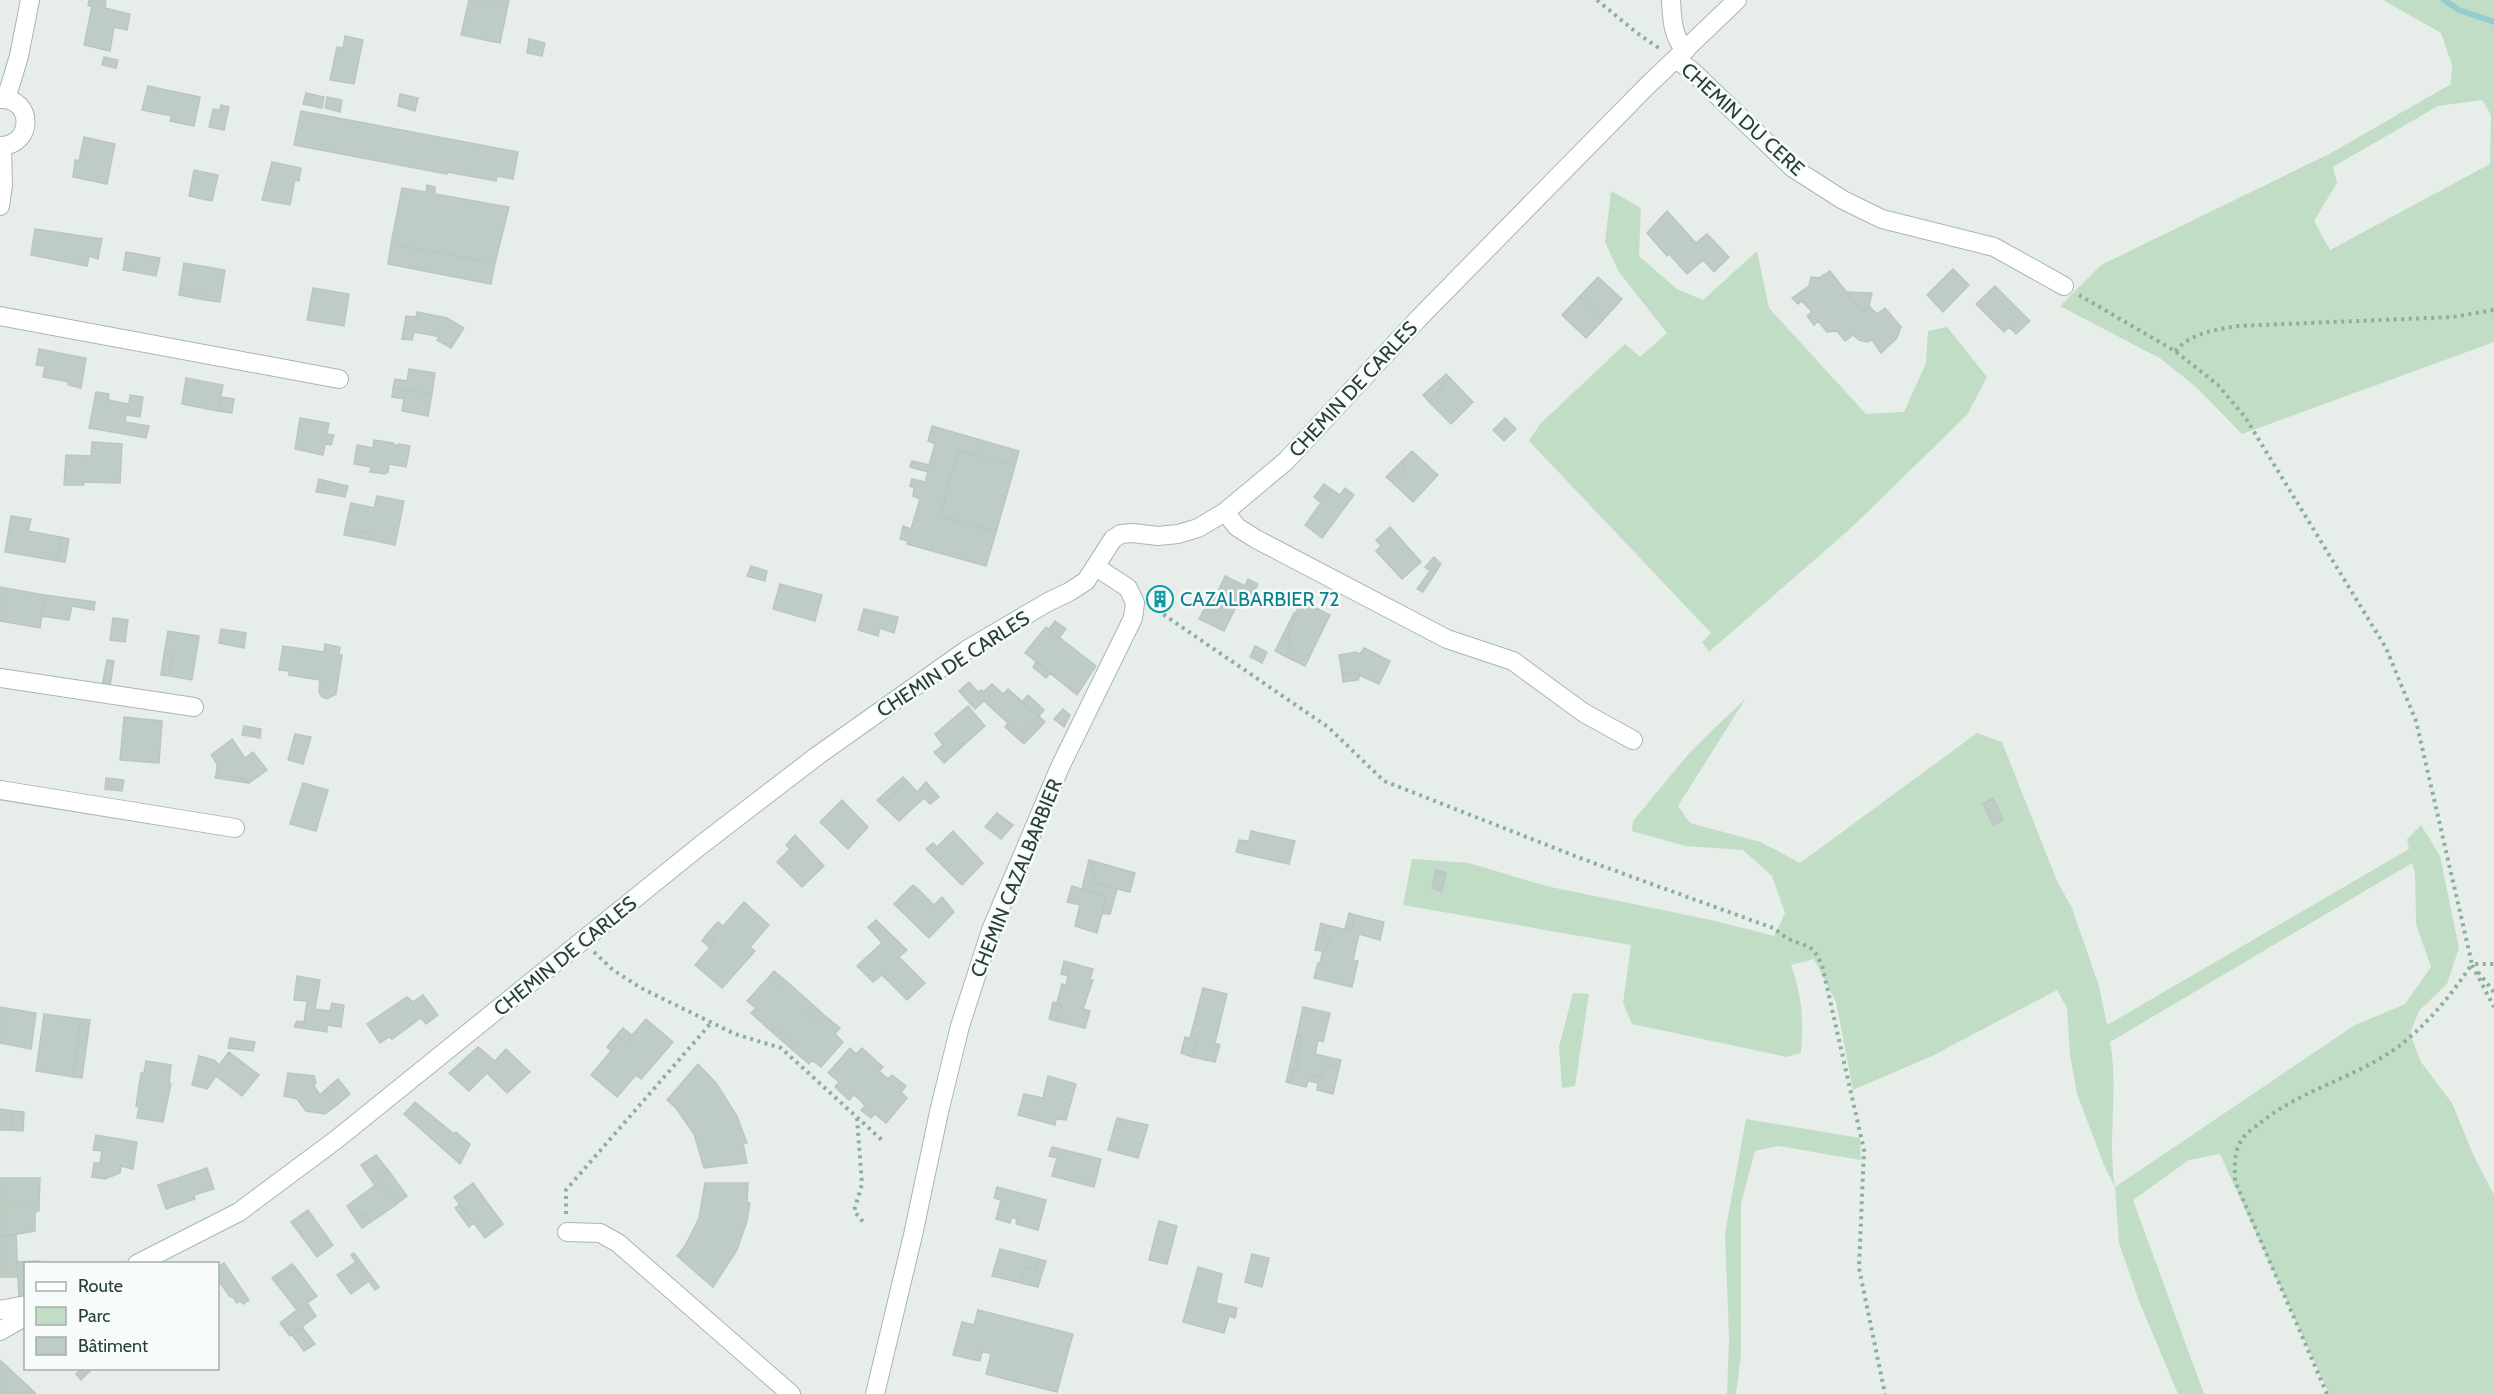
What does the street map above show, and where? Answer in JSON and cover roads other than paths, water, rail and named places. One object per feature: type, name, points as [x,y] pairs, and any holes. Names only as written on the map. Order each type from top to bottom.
[{"type":"street","points":[[0,206],[3,185],[1,146],[10,145],[22,136],[26,120],[20,106],[3,99],[19,56],[30,0]]},
{"type":"street","points":[[1671,0],[1673,23],[1681,54]]},
{"type":"street","name":"CHEMIN DE CARLES","points":[[139,1262],[239,1212],[338,1138],[701,845],[817,756],[968,649],[1086,581],[1113,539],[1121,534],[1158,536],[1178,534],[1198,528],[1225,512],[1286,461],[1419,318],[1737,0]]},
{"type":"street","name":"CHEMIN DU CERE","points":[[1681,54],[1692,71],[1793,168],[1843,200],[1882,219],[1994,247],[2064,286]]},
{"type":"street","points":[[0,316],[339,379]]},
{"type":"street","points":[[1225,512],[1237,527],[1256,539],[1407,620],[1447,639],[1514,661],[1584,713],[1633,740]]},
{"type":"street","name":"CHEMIN CAZALBARBIER","points":[[874,1394],[914,1235],[939,1112],[960,1026],[991,930],[1060,767],[1132,618],[1136,603],[1128,588],[1096,567]]},
{"type":"street","points":[[0,678],[194,707]]},
{"type":"street","points":[[0,790],[235,828]]},
{"type":"street","points":[[567,1232],[600,1233],[618,1243],[791,1394]]},
{"type":"street","points":[[0,1310],[24,1305]]},
{"type":"street","points":[[0,1331],[24,1317]]},
{"type":"waterway","points":[[2444,0],[2459,10],[2494,22]]},
{"type":"place","name":"CAZALBARBIER 72","points":[[1160,599]]}]
